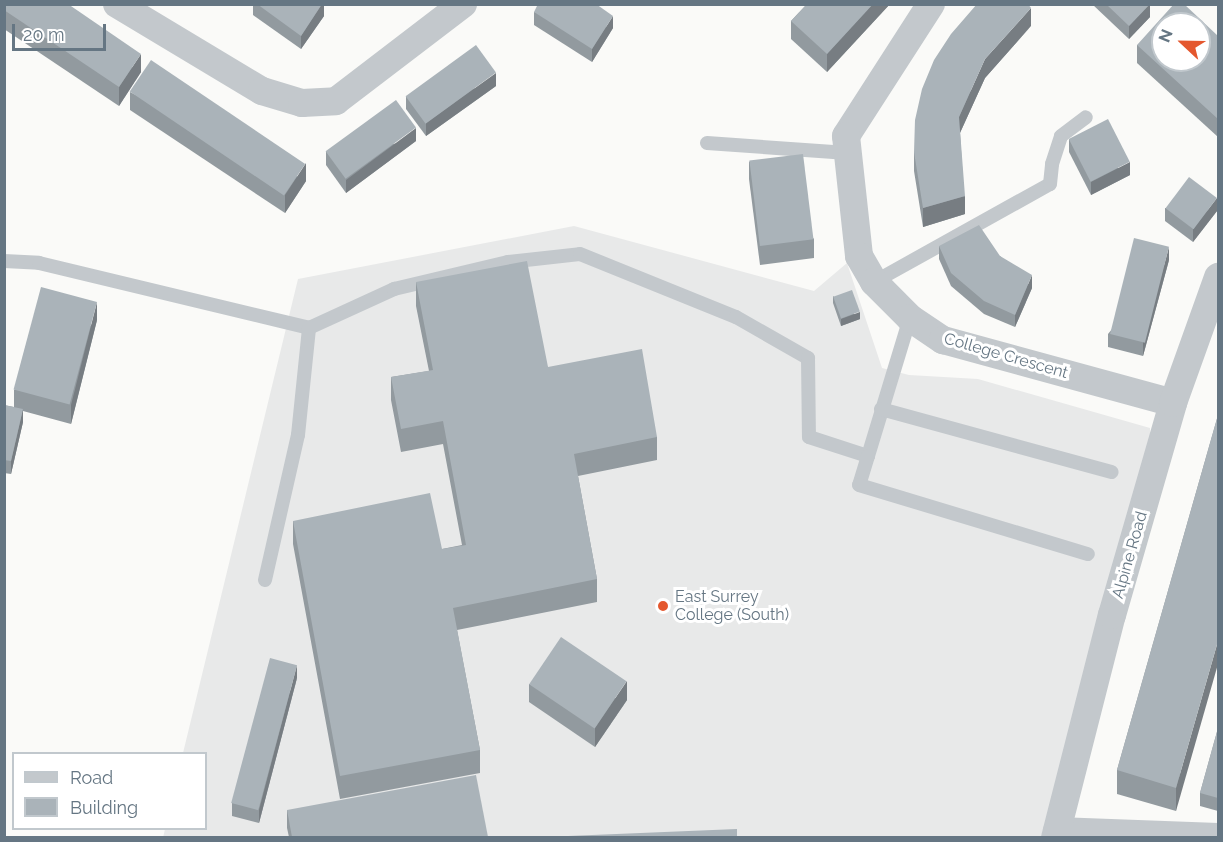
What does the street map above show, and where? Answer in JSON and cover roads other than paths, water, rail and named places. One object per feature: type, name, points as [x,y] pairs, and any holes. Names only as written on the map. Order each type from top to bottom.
[{"type":"street","points":[[117,4],[262,91],[302,103],[336,101],[463,4]]},
{"type":"street","name":"College Crescent","points":[[931,4],[846,136],[859,256],[874,282],[910,318],[943,340],[1173,403]]},
{"type":"street","name":"Alpine Road","points":[[1056,834],[1112,615],[1173,403],[1218,277]]},
{"type":"street","points":[[1056,834],[1218,837]]},
{"type":"lane","points":[[874,282],[1050,184],[1052,164],[1061,136],[1086,117]]},
{"type":"lane","points":[[707,143],[848,153]]},
{"type":"lane","points":[[4,261],[39,263],[309,328],[394,289],[508,262],[580,254],[736,317],[808,358],[809,437],[868,456]]},
{"type":"lane","points":[[910,318],[859,485],[1088,554]]},
{"type":"lane","points":[[265,580],[298,435],[309,328]]},
{"type":"lane","points":[[881,409],[1112,472]]},
{"type":"place","name":"East Surrey College (South)","points":[[663,606]]}]
